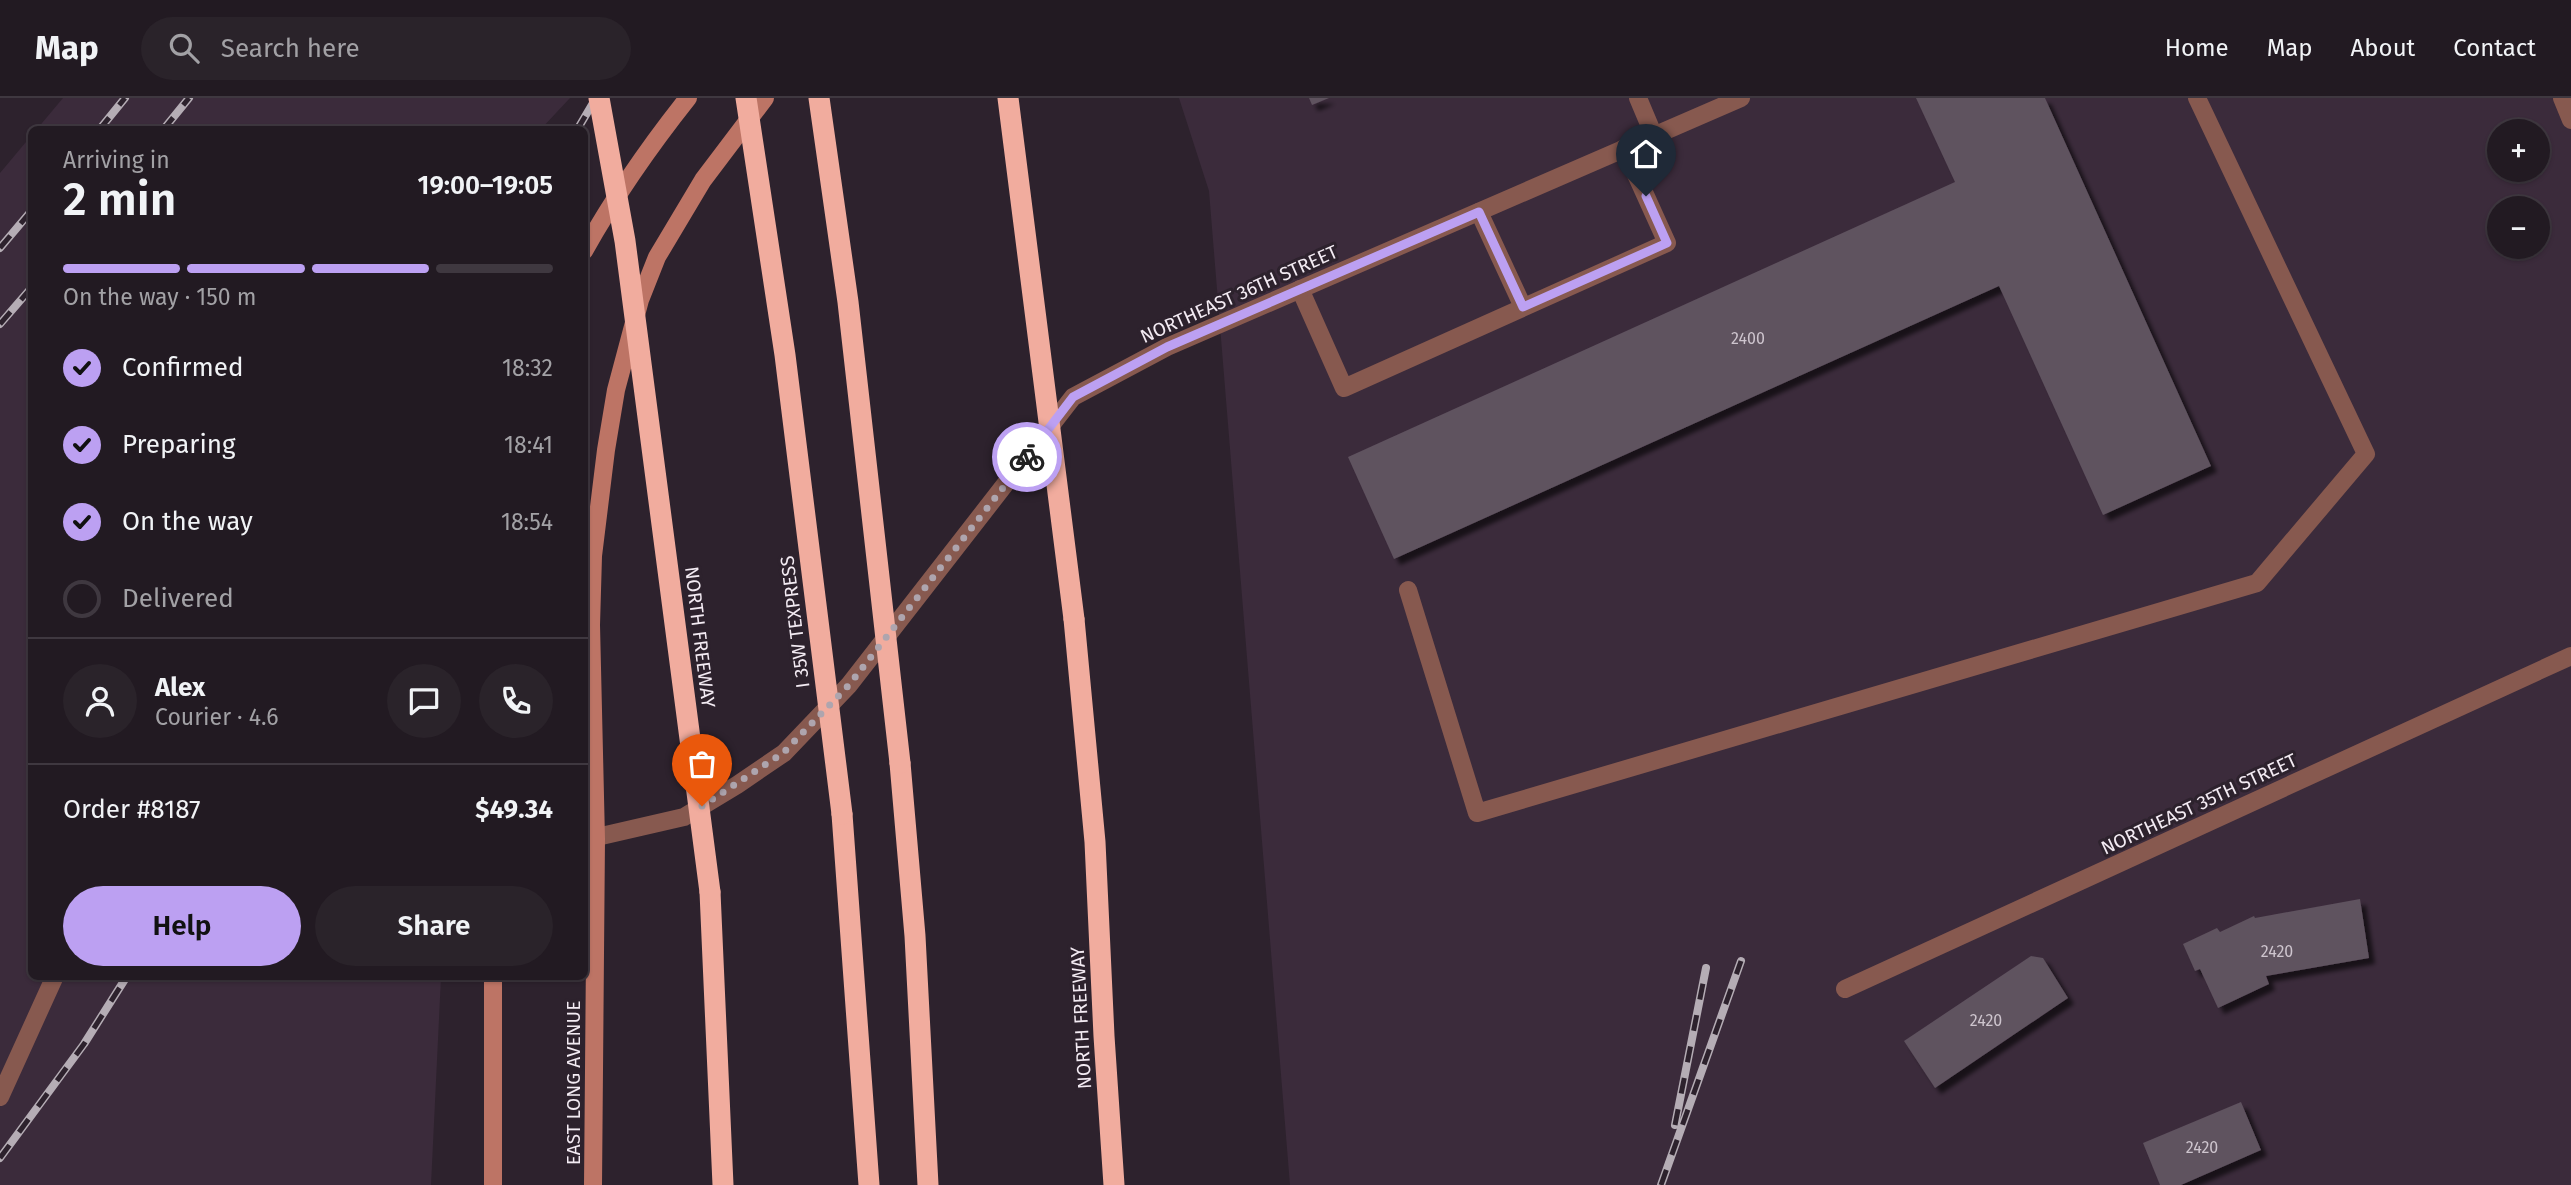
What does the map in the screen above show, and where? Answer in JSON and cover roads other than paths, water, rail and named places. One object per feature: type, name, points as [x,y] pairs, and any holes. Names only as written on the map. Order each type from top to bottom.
[{"type":"highway","name":"NORTH FREEWAY","points":[[599,98],[625,241],[710,892],[723,1185]]},
{"type":"highway","name":"I 35W TEXPRESS","points":[[746,98],[785,355],[842,814],[869,1185]]},
{"type":"highway","points":[[819,98],[848,302],[900,763],[915,936],[928,1185]]},
{"type":"highway","name":"NORTH FREEWAY","points":[[1007,98],[1074,619],[1095,842],[1114,1185]]},
{"type":"main road","points":[[588,244],[634,170],[688,98]]},
{"type":"main road","name":"EAST LONG AVENUE","points":[[593,1185],[591,625],[593,556],[615,390],[640,300],[657,257],[703,180],[765,98]]},
{"type":"main road","points":[[493,980],[494,1185]]},
{"type":"street","points":[[1638,98],[1654,135]]},
{"type":"street","name":"NORTHEAST 36TH STREET","points":[[590,839],[684,817],[783,753],[849,685],[1073,397],[1167,347],[1654,135],[1721,102],[1741,98]]},
{"type":"street","points":[[1408,590],[1477,813],[2257,583],[2366,454],[2197,98]]},
{"type":"street","points":[[2562,98],[2571,120]]},
{"type":"street","points":[[1300,289],[1344,388],[1667,243],[1624,148]]},
{"type":"street","points":[[1479,212],[1523,307]]},
{"type":"street","name":"NORTHEAST 35TH STREET","points":[[1845,989],[2571,656]]},
{"type":"street","points":[[0,1097],[53,980]]},
{"type":"railway","points":[[102,126],[125,98]]},
{"type":"railway","points":[[166,126],[189,98]]},
{"type":"railway","points":[[579,126],[596,98]]},
{"type":"railway","points":[[0,248],[28,215]]},
{"type":"railway","points":[[0,324],[28,292]]},
{"type":"railway","points":[[1661,1185],[1741,961]]},
{"type":"railway","points":[[1675,1125],[1706,968]]},
{"type":"railway","points":[[0,1158],[84,1044],[124,980]]}]
